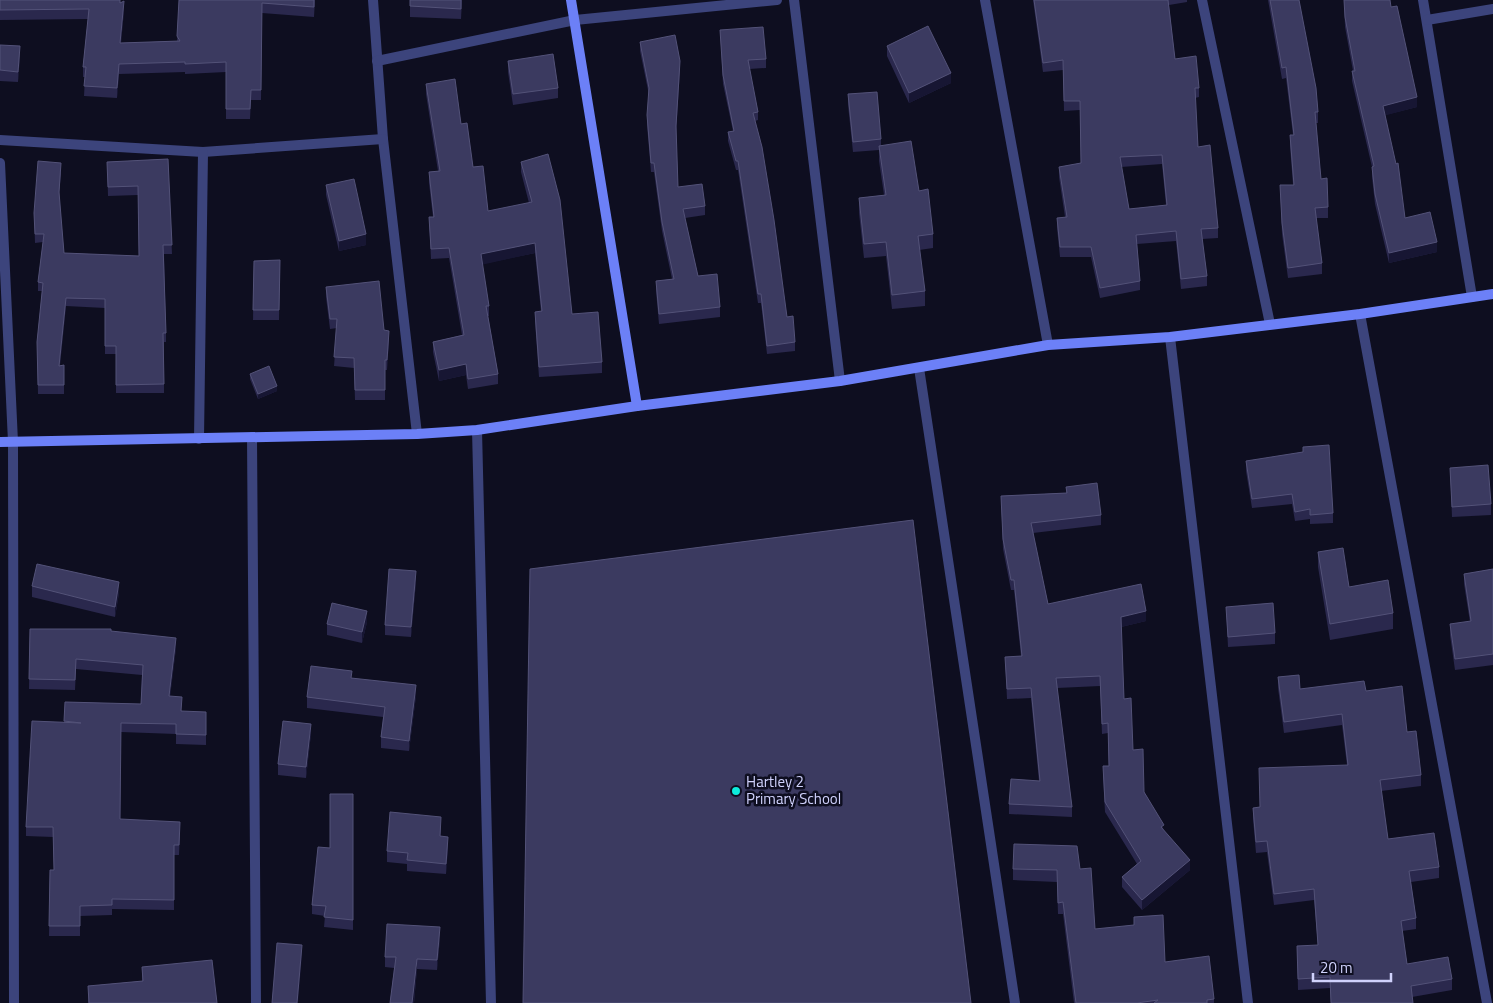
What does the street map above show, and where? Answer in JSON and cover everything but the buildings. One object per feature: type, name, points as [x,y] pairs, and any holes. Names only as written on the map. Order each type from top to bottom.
[{"type":"street","points":[[373,0],[383,139],[417,434]]},
{"type":"street","points":[[571,0],[637,406]]},
{"type":"street","points":[[377,62],[575,20],[776,0]]},
{"type":"street","points":[[794,0],[840,380]]},
{"type":"street","points":[[985,0],[1048,346]]},
{"type":"street","points":[[1202,0],[1270,324]]},
{"type":"street","points":[[1423,0],[1472,297]]},
{"type":"street","points":[[1427,20],[1493,9]]},
{"type":"street","points":[[0,140],[203,152],[383,139]]},
{"type":"street","points":[[199,439],[203,152]]},
{"type":"street","points":[[0,163],[13,442],[14,1003]]},
{"type":"street","points":[[0,442],[417,434],[477,430],[637,406],[840,380],[1048,346],[1170,337],[1360,314],[1493,294]]},
{"type":"street","points":[[1360,314],[1487,1003]]},
{"type":"street","points":[[1170,337],[1248,1003]]},
{"type":"street","points":[[919,368],[1015,1003]]},
{"type":"street","points":[[477,430],[491,1003]]},
{"type":"street","points":[[252,437],[256,1003]]},
{"type":"place","name":"Hartley 2 Primary School","points":[[736,791]]}]
